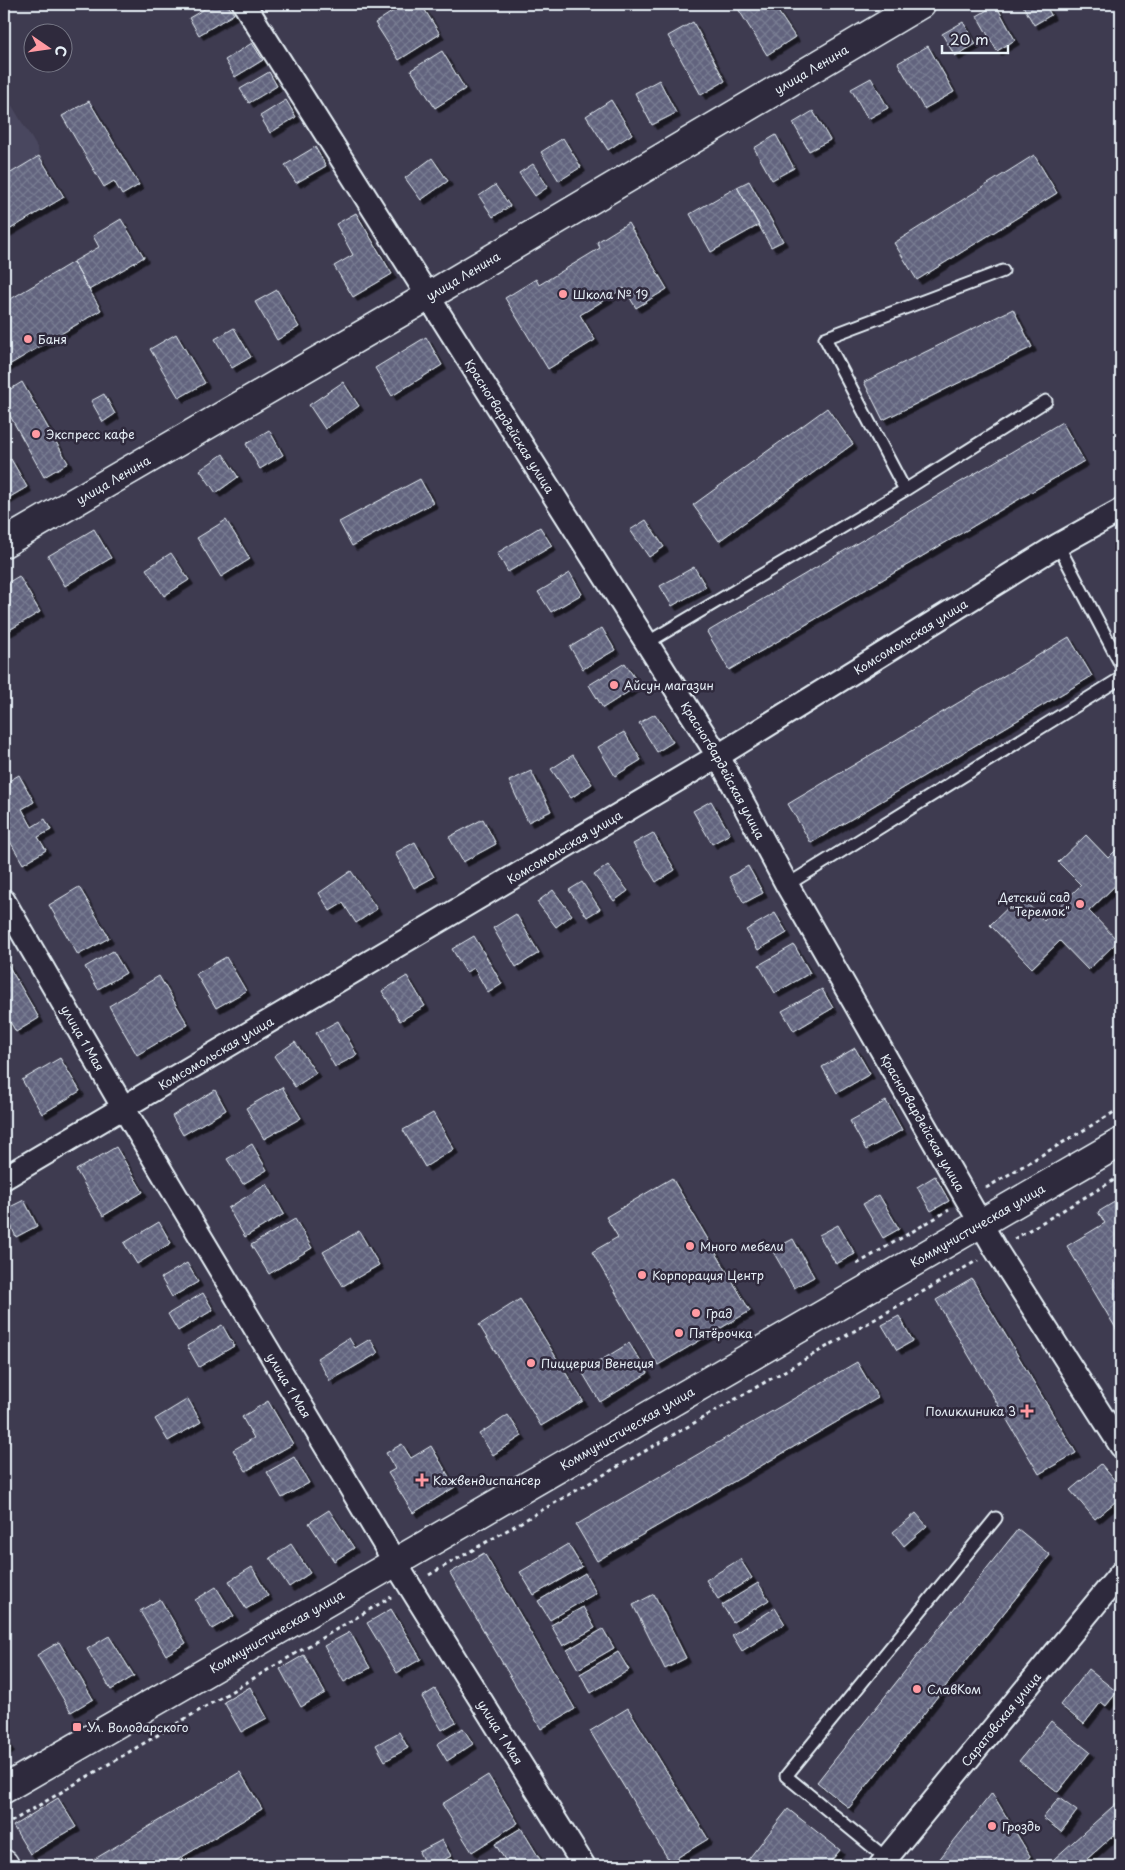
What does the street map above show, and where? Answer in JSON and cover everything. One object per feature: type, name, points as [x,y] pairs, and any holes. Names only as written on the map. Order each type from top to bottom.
[{"type":"main road","name":"улица Ленина","points":[[4,543],[427,297],[921,4]]},
{"type":"main road","name":"Коммунистическая улица","points":[[4,1789],[402,1575],[980,1223],[1121,1142]]},
{"type":"street","name":"Красногвардейская улица","points":[[244,4],[645,644],[718,756],[786,885],[980,1223],[1121,1446]]},
{"type":"street","name":"Комсомольская улица","points":[[4,1178],[718,756],[1058,546],[1121,510]]},
{"type":"street","name":"улица 1 Мая","points":[[4,901],[123,1107],[402,1575],[584,1866]]},
{"type":"street","name":"Саратовская улица","points":[[883,1862],[1121,1573]]},
{"type":"lane","points":[[905,490],[825,338],[1003,272]]},
{"type":"lane","points":[[645,644],[905,490],[1046,401]]},
{"type":"lane","points":[[1058,546],[1121,665]]},
{"type":"lane","points":[[786,885],[1121,678]]},
{"type":"lane","points":[[883,1862],[786,1776],[996,1518]]},
{"type":"path","points":[[4,1826],[402,1575],[996,1250],[1121,1176]]},
{"type":"shaded area","points":[[8,99],[64,197],[4,233],[4,101]]},
{"type":"building","points":[[213,4],[227,4],[234,14],[199,35],[189,18]]},
{"type":"building","points":[[404,4],[421,4],[440,34],[399,60],[375,23]]},
{"type":"building","points":[[735,4],[773,4],[795,37],[767,55]]},
{"type":"building","points":[[1022,4],[1045,4],[1051,15],[1034,25]]},
{"type":"building","points":[[996,5],[1015,40],[997,51],[977,16]]},
{"type":"building","points":[[693,22],[725,81],[701,95],[668,36]]},
{"type":"building","points":[[963,22],[976,44],[955,56],[942,34]]},
{"type":"building","points":[[252,43],[263,60],[235,77],[225,60]]},
{"type":"building","points":[[928,46],[954,92],[924,109],[898,63]]},
{"type":"building","points":[[442,51],[465,89],[435,108],[411,70]]},
{"type":"building","points":[[269,72],[277,86],[249,103],[240,89]]},
{"type":"building","points":[[871,78],[888,108],[868,119],[851,89]]},
{"type":"building","points":[[659,80],[676,113],[652,125],[635,93]]},
{"type":"building","points":[[286,100],[296,117],[270,133],[260,116]]},
{"type":"building","points":[[611,100],[632,134],[608,150],[586,116]]},
{"type":"building","points":[[89,101],[139,185],[122,195],[114,181],[104,187],[62,116]]},
{"type":"building","points":[[813,111],[830,140],[809,151],[793,123]]},
{"type":"building","points":[[776,135],[794,168],[772,180],[754,148]]},
{"type":"building","points":[[563,138],[581,167],[559,181],[541,152]]},
{"type":"building","points":[[315,147],[326,166],[296,183],[285,165]]},
{"type":"building","points":[[1034,155],[1057,193],[917,280],[894,243]]},
{"type":"building","points":[[39,156],[64,197],[4,233],[4,177]]},
{"type":"building","points":[[432,158],[448,181],[421,200],[405,178]]},
{"type":"building","points":[[533,164],[548,187],[535,196],[519,173]]},
{"type":"building","points":[[749,181],[783,241],[771,247],[737,187]]},
{"type":"building","points":[[495,185],[510,206],[493,217],[479,196]]},
{"type":"building","points":[[737,187],[759,225],[711,252],[690,214]]},
{"type":"building","points":[[356,213],[392,274],[353,297],[334,266],[353,255],[336,224]]},
{"type":"building","points":[[121,219],[144,257],[89,290],[73,262],[99,247],[93,236]]},
{"type":"building","name":"Школа № 19","points":[[628,223],[667,289],[636,308],[624,288],[580,315],[595,340],[548,369],[505,298],[536,279],[539,285],[600,248],[597,242]]},
{"type":"building","name":"Баня","points":[[73,262],[101,310],[4,368],[4,291],[9,300]]},
{"type":"building","points":[[277,290],[299,327],[277,340],[255,302]]},
{"type":"building","points":[[1013,309],[1032,347],[883,420],[864,382]]},
{"type":"building","points":[[234,328],[251,357],[232,368],[215,339]]},
{"type":"building","points":[[176,334],[205,383],[179,398],[150,349]]},
{"type":"building","points":[[426,337],[442,365],[392,396],[375,368]]},
{"type":"building","name":"Экспресс кафе","points":[[22,382],[68,463],[44,477],[4,405],[4,393]]},
{"type":"building","points":[[343,382],[359,406],[325,429],[309,405]]},
{"type":"building","points":[[104,394],[115,414],[103,422],[91,401]]},
{"type":"building","points":[[827,408],[853,444],[719,541],[693,505]]},
{"type":"building","points":[[1062,422],[1084,461],[729,670],[707,632]]},
{"type":"building","points":[[269,430],[283,455],[260,469],[246,444]]},
{"type":"building","points":[[223,454],[238,477],[216,493],[200,470]]},
{"type":"building","points":[[11,459],[27,487],[5,500],[4,463]]},
{"type":"building","points":[[420,479],[433,503],[352,546],[339,522]]},
{"type":"building","points":[[226,520],[250,559],[221,577],[197,538]]},
{"type":"building","points":[[646,520],[664,547],[649,557],[630,530]]},
{"type":"building","points":[[540,527],[552,546],[508,572],[497,553]]},
{"type":"building","points":[[94,529],[111,558],[65,586],[48,556]]},
{"type":"building","points":[[171,553],[189,580],[164,596],[146,569]]},
{"type":"building","points":[[694,567],[706,587],[672,606],[660,586]]},
{"type":"building","points":[[570,573],[582,594],[551,612],[538,592]]},
{"type":"building","points":[[19,576],[40,612],[6,632],[4,628],[4,585]]},
{"type":"building","points":[[602,628],[615,650],[583,669],[570,647]]},
{"type":"building","points":[[1069,637],[1092,676],[811,843],[788,804]]},
{"type":"building","name":"Айсун магазин","points":[[625,663],[639,685],[603,708],[589,685]]},
{"type":"building","points":[[655,714],[673,742],[657,752],[639,723]]},
{"type":"building","points":[[624,732],[641,760],[615,776],[598,747]]},
{"type":"building","points":[[573,755],[592,784],[571,798],[551,769]]},
{"type":"building","points":[[531,771],[551,811],[528,822],[509,781]]},
{"type":"building","points":[[19,775],[34,802],[22,809],[32,827],[45,819],[51,830],[38,837],[46,850],[23,864],[4,831],[4,784]]},
{"type":"building","points":[[711,801],[730,834],[712,844],[693,811]]},
{"type":"building","points":[[483,819],[496,844],[463,862],[449,837]]},
{"type":"building","points":[[653,833],[675,870],[656,882],[633,844]]},
{"type":"building","name":"Детский сад \"Теремок\"","points":[[1086,835],[1108,858],[1121,845],[1121,880],[1089,911],[1118,941],[1088,970],[1060,941],[1032,968],[990,925],[1020,896],[1044,921],[1081,885],[1058,862]]},
{"type":"building","points":[[415,842],[434,877],[414,888],[395,853]]},
{"type":"building","points":[[608,865],[628,891],[614,901],[594,875]]},
{"type":"building","points":[[748,866],[763,893],[744,903],[729,877]]},
{"type":"building","points":[[351,871],[377,909],[356,923],[343,903],[330,911],[319,893]]},
{"type":"building","points":[[582,882],[600,909],[587,917],[569,890]]},
{"type":"building","points":[[79,887],[109,938],[78,955],[49,905]]},
{"type":"building","points":[[553,890],[572,915],[556,927],[537,902]]},
{"type":"building","points":[[775,913],[787,933],[758,950],[746,930]]},
{"type":"building","points":[[516,914],[539,953],[516,967],[493,928]]},
{"type":"building","points":[[474,936],[502,984],[488,993],[474,968],[466,972],[452,949]]},
{"type":"building","points":[[794,945],[810,973],[775,993],[759,965]]},
{"type":"building","points":[[113,951],[126,973],[98,989],[85,967]]},
{"type":"building","points":[[226,957],[246,991],[216,1008],[196,974]]},
{"type":"building","points":[[4,958],[39,1018],[16,1032],[9,1020],[4,1024]]},
{"type":"building","points":[[159,976],[188,1025],[137,1055],[109,1006]]},
{"type":"building","points":[[407,976],[425,1006],[400,1021],[382,991]]},
{"type":"building","points":[[822,989],[833,1008],[794,1031],[782,1011]]},
{"type":"building","points":[[338,1021],[357,1055],[335,1067],[316,1033]]},
{"type":"building","points":[[295,1042],[316,1073],[295,1087],[274,1056]]},
{"type":"building","points":[[855,1048],[870,1074],[837,1093],[822,1067]]},
{"type":"building","points":[[60,1058],[80,1091],[42,1114],[22,1080]]},
{"type":"building","points":[[282,1087],[301,1118],[264,1139],[246,1108]]},
{"type":"building","points":[[215,1090],[226,1110],[183,1135],[172,1116]]},
{"type":"building","points":[[886,1101],[902,1130],[866,1150],[850,1121]]},
{"type":"building","points":[[433,1113],[454,1149],[425,1167],[403,1130]]},
{"type":"building","points":[[252,1144],[267,1170],[243,1184],[227,1159]]},
{"type":"building","points":[[116,1147],[143,1192],[103,1216],[76,1170]]},
{"type":"building","points":[[935,1176],[949,1201],[931,1211],[917,1187]]},
{"type":"building","points":[[672,1178],[750,1311],[658,1365],[592,1252],[618,1237],[606,1217]]},
{"type":"building","points":[[267,1184],[284,1214],[245,1237],[228,1208]]},
{"type":"building","points":[[879,1195],[899,1229],[883,1238],[863,1204]]},
{"type":"building","points":[[1121,1198],[1121,1337],[1067,1246],[1105,1223],[1098,1212]]},
{"type":"building","points":[[24,1200],[37,1226],[16,1237],[4,1210]]},
{"type":"building","points":[[295,1219],[312,1248],[269,1274],[251,1245]]},
{"type":"building","points":[[159,1222],[171,1243],[137,1264],[124,1243]]},
{"type":"building","points":[[838,1225],[855,1254],[836,1264],[819,1235]]},
{"type":"building","points":[[359,1231],[379,1265],[343,1286],[323,1252]]},
{"type":"building","points":[[793,1239],[814,1277],[794,1288],[772,1250]]},
{"type":"building","points":[[187,1263],[198,1282],[172,1297],[161,1278]]},
{"type":"building","points":[[972,1279],[1076,1453],[1039,1474],[936,1300]]},
{"type":"building","points":[[203,1293],[213,1310],[178,1331],[168,1314]]},
{"type":"building","name":"Пиццерия Венеция","points":[[520,1299],[583,1401],[541,1426],[479,1325]]},
{"type":"building","points":[[899,1316],[913,1341],[897,1350],[882,1325]]},
{"type":"building","points":[[222,1325],[234,1346],[199,1367],[187,1346]]},
{"type":"building","points":[[349,1338],[355,1348],[370,1339],[378,1353],[330,1381],[317,1358]]},
{"type":"building","points":[[629,1343],[648,1373],[600,1402],[582,1372]]},
{"type":"building","points":[[857,1362],[878,1398],[597,1561],[576,1525]]},
{"type":"building","points":[[188,1399],[201,1422],[168,1441],[155,1419]]},
{"type":"building","points":[[268,1401],[293,1444],[246,1471],[233,1450],[254,1438],[242,1417]]},
{"type":"building","points":[[508,1415],[522,1436],[493,1455],[479,1434]]},
{"type":"building","name":"Кожвендиспансер","points":[[402,1444],[411,1458],[431,1446],[455,1487],[413,1513],[388,1473],[395,1469],[386,1453]]},
{"type":"building","points":[[294,1457],[309,1483],[282,1498],[267,1472]]},
{"type":"building","points":[[1101,1464],[1121,1488],[1121,1497],[1095,1519],[1070,1490]]},
{"type":"building","points":[[329,1510],[354,1548],[334,1561],[309,1523]]},
{"type":"building","points":[[916,1513],[927,1526],[904,1546],[893,1532]]},
{"type":"building","points":[[1018,1529],[1050,1555],[849,1808],[817,1782]]},
{"type":"building","points":[[291,1544],[310,1573],[289,1587],[270,1558]]},
{"type":"building","points":[[568,1544],[582,1567],[534,1595],[520,1572]]},
{"type":"building","points":[[484,1553],[575,1709],[541,1729],[450,1573]]},
{"type":"building","points":[[740,1559],[752,1578],[718,1599],[706,1580]]},
{"type":"building","points":[[252,1567],[268,1596],[246,1609],[229,1581]]},
{"type":"building","points":[[585,1573],[596,1593],[550,1620],[538,1601]]},
{"type":"building","points":[[758,1583],[769,1600],[733,1622],[722,1605]]},
{"type":"building","points":[[216,1587],[234,1616],[212,1629],[195,1600]]},
{"type":"building","points":[[654,1594],[686,1658],[665,1669],[633,1605]]},
{"type":"building","points":[[160,1599],[186,1643],[166,1655],[140,1611]]},
{"type":"building","points":[[583,1607],[595,1628],[563,1646],[551,1625]]},
{"type":"building","points":[[775,1608],[785,1624],[742,1651],[732,1635]]},
{"type":"building","points":[[391,1609],[421,1659],[397,1673],[367,1623]]},
{"type":"building","points":[[603,1629],[614,1648],[578,1669],[567,1650]]},
{"type":"building","points":[[350,1632],[370,1668],[344,1682],[324,1646]]},
{"type":"building","points":[[109,1636],[134,1676],[111,1690],[87,1649]]},
{"type":"building","points":[[59,1642],[93,1699],[71,1712],[37,1655]]},
{"type":"building","points":[[618,1652],[629,1670],[591,1693],[580,1674]]},
{"type":"building","points":[[304,1655],[325,1693],[301,1707],[280,1669]]},
{"type":"building","points":[[1088,1669],[1117,1692],[1106,1706],[1101,1702],[1084,1724],[1060,1705]]},
{"type":"building","points":[[250,1687],[267,1718],[241,1732],[224,1702]]},
{"type":"building","points":[[435,1689],[456,1722],[442,1730],[422,1697]]},
{"type":"building","points":[[628,1708],[708,1839],[670,1862],[590,1731]]},
{"type":"building","points":[[1051,1721],[1090,1752],[1058,1792],[1019,1761]]},
{"type":"building","points":[[463,1728],[473,1744],[447,1761],[437,1744]]},
{"type":"building","points":[[399,1732],[408,1748],[385,1761],[376,1745]]},
{"type":"building","points":[[4,1737],[10,1748],[4,1752]]},
{"type":"building","points":[[240,1772],[262,1809],[167,1866],[83,1866]]},
{"type":"building","points":[[488,1775],[518,1823],[472,1852],[442,1804]]},
{"type":"building","points":[[992,1793],[1030,1856],[1022,1866],[934,1866]]},
{"type":"building","points":[[58,1798],[76,1827],[30,1854],[13,1826]]},
{"type":"building","points":[[1059,1798],[1077,1811],[1061,1832],[1043,1818]]},
{"type":"building","points":[[1121,1799],[1121,1829],[1079,1866],[1060,1866],[1054,1859]]},
{"type":"building","points":[[788,1809],[840,1850],[827,1866],[743,1866]]},
{"type":"building","points":[[521,1828],[544,1866],[509,1866],[495,1844]]},
{"type":"building","points":[[442,1840],[451,1856],[442,1861],[445,1866],[426,1866],[419,1852]]},
{"type":"place","name":"Школа № 19","points":[[563,294]]},
{"type":"place","name":"Баня","points":[[28,339]]},
{"type":"place","name":"Экспресс кафе","points":[[36,434]]},
{"type":"place","name":"Айсун магазин","points":[[614,685]]},
{"type":"place","name":"Детский сад \"Теремок\"","points":[[1080,904]]},
{"type":"place","name":"Много мебели","points":[[690,1246]]},
{"type":"place","name":"Корпорация Центр","points":[[642,1275]]},
{"type":"place","name":"Град","points":[[696,1313]]},
{"type":"place","name":"Пятёрочка","points":[[679,1333]]},
{"type":"place","name":"Пиццерия Венеция","points":[[531,1363]]},
{"type":"place","name":"Поликлиника 3","points":[[1027,1411]]},
{"type":"place","name":"Кожвендиспансер","points":[[422,1480]]},
{"type":"place","name":"СлавКом","points":[[917,1689]]},
{"type":"place","name":"Ул. Володарского","points":[[77,1727]]},
{"type":"place","name":"Гроздь","points":[[992,1826]]}]
